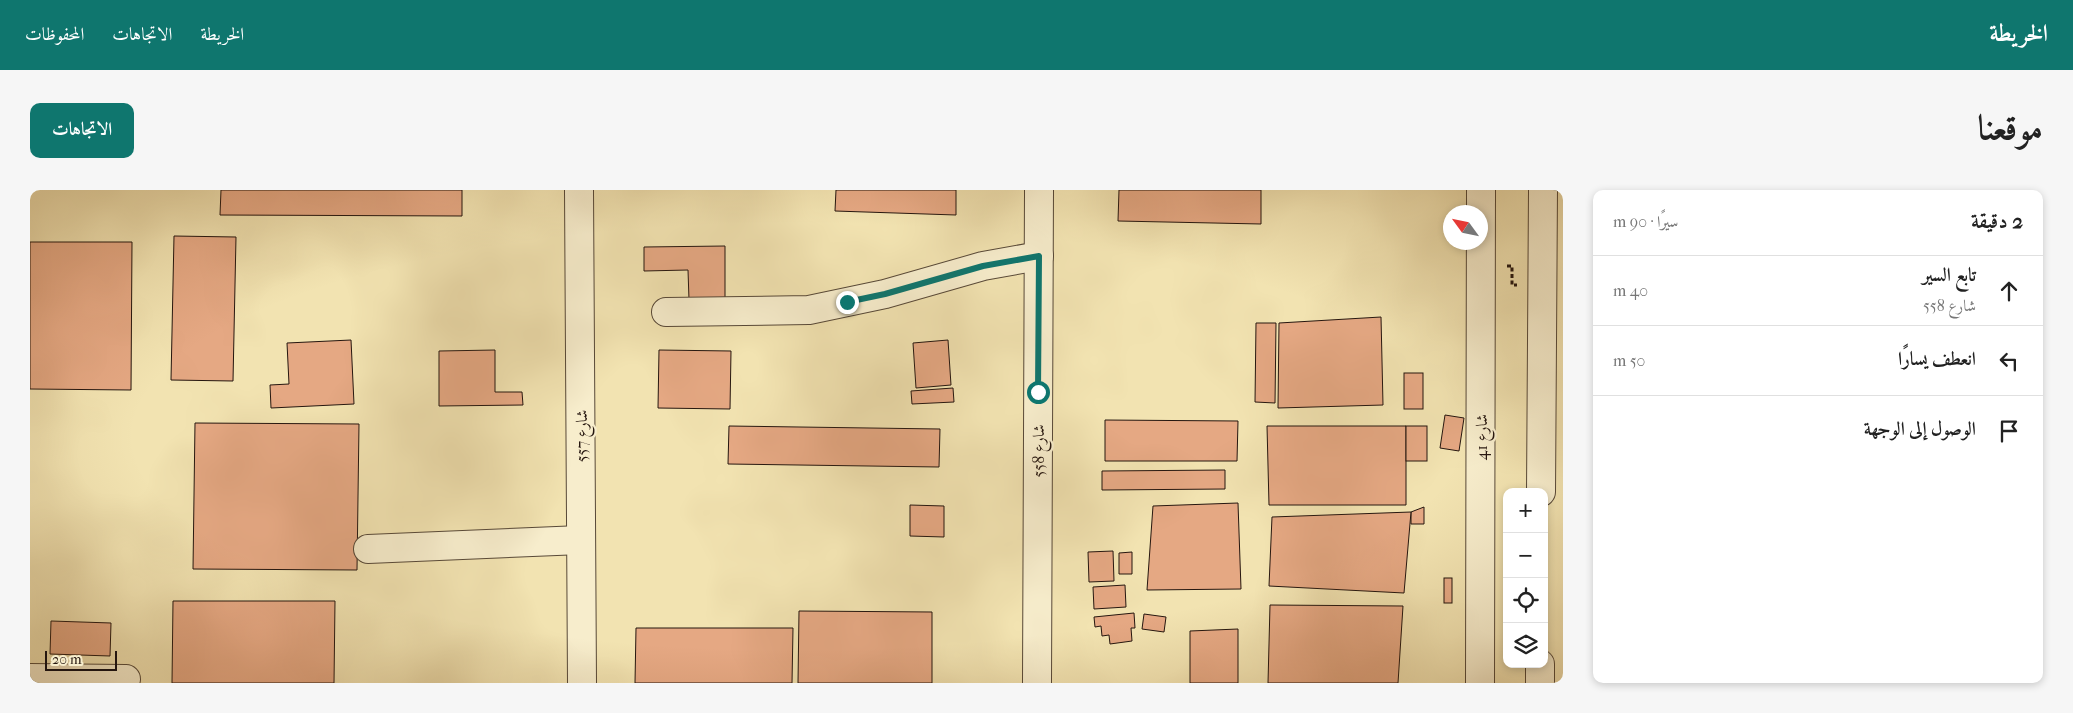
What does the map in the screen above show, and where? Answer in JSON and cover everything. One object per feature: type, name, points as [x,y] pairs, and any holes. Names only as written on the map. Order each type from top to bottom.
[{"type":"street","name":"شارع 557","points":[[579,190],[582,683]]},
{"type":"street","name":"شارع 558","points":[[1037,683],[1039,190]]},
{"type":"street","name":"شارع 41","points":[[1480,683],[1481,190]]},
{"type":"street","points":[[1541,488],[1544,190]]},
{"type":"street","points":[[1542,274],[1563,228]]},
{"type":"street","points":[[666,312],[809,310],[885,294],[983,266],[1039,256]]},
{"type":"street","points":[[368,549],[581,540]]},
{"type":"street","points":[[1540,668],[1540,683]]},
{"type":"street","points":[[30,678],[126,679]]},
{"type":"path","points":[[1481,266],[1512,266],[1512,285],[1542,274]]},
{"type":"building","points":[[221,190],[462,190],[462,216],[220,215]]},
{"type":"building","points":[[836,190],[956,190],[956,215],[835,211]]},
{"type":"building","points":[[1119,190],[1261,190],[1261,224],[1118,221]]},
{"type":"building","points":[[174,236],[236,237],[233,381],[171,380]]},
{"type":"building","points":[[30,242],[132,242],[131,390],[30,389]]},
{"type":"building","points":[[725,246],[725,300],[689,300],[688,270],[644,271],[644,247]]},
{"type":"building","points":[[1381,317],[1383,405],[1278,408],[1279,323]]},
{"type":"building","points":[[1256,323],[1276,323],[1275,403],[1255,402]]},
{"type":"building","points":[[351,340],[354,404],[271,408],[270,385],[289,384],[287,343]]},
{"type":"building","points":[[948,340],[951,385],[916,388],[913,343]]},
{"type":"building","points":[[495,350],[495,392],[522,392],[523,405],[439,406],[439,351]]},
{"type":"building","points":[[659,350],[731,351],[730,409],[658,408]]},
{"type":"building","points":[[1404,373],[1423,373],[1423,409],[1404,409]]},
{"type":"building","points":[[953,388],[954,402],[912,404],[911,391]]},
{"type":"building","points":[[1445,415],[1464,418],[1459,451],[1440,448]]},
{"type":"building","points":[[1105,420],[1238,421],[1237,461],[1105,461]]},
{"type":"building","points":[[195,423],[359,424],[357,570],[193,569]]},
{"type":"building","points":[[729,426],[940,429],[939,467],[728,464]]},
{"type":"building","points":[[1267,426],[1406,426],[1406,505],[1269,505]]},
{"type":"building","points":[[1406,426],[1427,426],[1427,461],[1406,461]]},
{"type":"building","points":[[1225,470],[1225,489],[1102,490],[1102,471]]},
{"type":"building","points":[[1238,503],[1241,589],[1147,590],[1153,506]]},
{"type":"building","points":[[910,505],[944,506],[944,537],[910,536]]},
{"type":"building","points":[[1424,507],[1424,524],[1411,524],[1411,512]]},
{"type":"building","points":[[1411,512],[1404,593],[1269,586],[1272,517]]},
{"type":"building","points":[[1113,551],[1114,581],[1089,582],[1088,552]]},
{"type":"building","points":[[1132,552],[1132,574],[1119,574],[1119,553]]},
{"type":"building","points":[[1444,578],[1452,578],[1452,603],[1444,603]]},
{"type":"building","points":[[1125,585],[1126,607],[1094,609],[1093,587]]},
{"type":"building","points":[[173,601],[335,601],[334,683],[172,683]]},
{"type":"building","points":[[1270,605],[1403,606],[1398,683],[1268,683]]},
{"type":"building","points":[[799,611],[932,612],[932,683],[798,683]]},
{"type":"building","points":[[1134,613],[1135,628],[1131,628],[1132,641],[1110,644],[1109,635],[1102,636],[1101,626],[1095,627],[1094,617]]},
{"type":"building","points":[[1144,614],[1166,617],[1164,632],[1142,629]]},
{"type":"building","points":[[51,621],[111,623],[110,656],[50,654]]},
{"type":"building","points":[[636,628],[793,628],[792,683],[635,683]]},
{"type":"building","points":[[1238,629],[1238,683],[1190,683],[1190,631]]},
{"type":"route","points":[[847,302],[885,294],[983,266],[1039,256],[1038,392]]}]
